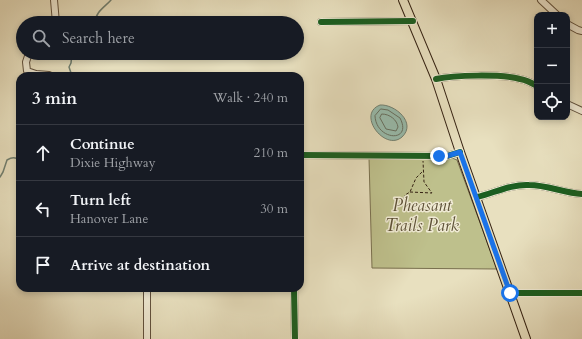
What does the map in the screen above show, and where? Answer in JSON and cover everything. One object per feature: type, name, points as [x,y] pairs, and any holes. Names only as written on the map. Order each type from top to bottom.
[{"type":"main road","points":[[403,0],[436,79],[526,339]]},
{"type":"street","points":[[54,0],[55,16]]},
{"type":"street","points":[[541,0],[554,12]]},
{"type":"street","points":[[321,22],[413,21]]},
{"type":"street","points":[[570,26],[582,31]]},
{"type":"street","points":[[27,60],[27,71],[30,72]]},
{"type":"street","points":[[436,79],[446,77],[504,76],[520,79],[534,85]]},
{"type":"street","points":[[570,105],[582,111]]},
{"type":"street","points":[[304,155],[447,156],[460,152]]},
{"type":"street","points":[[477,197],[508,188],[529,184],[582,194]]},
{"type":"street","points":[[146,292],[147,339]]},
{"type":"street","points":[[294,292],[295,339]]},
{"type":"street","points":[[510,293],[582,293]]},
{"type":"path","points":[[405,208],[404,198],[406,193],[432,193],[425,184],[423,156]]},
{"type":"path","points":[[410,192],[416,178],[423,171]]},
{"type":"green space","name":"Pheasant Trails Park","points":[[369,158],[452,158],[457,160],[497,269],[372,268]]},
{"type":"water","points":[[380,105],[398,111],[406,120],[406,132],[402,137],[395,140],[388,140],[381,136],[376,130],[372,123],[371,116],[373,110]]},
{"type":"waterway","points":[[97,16],[98,13],[111,0]]},
{"type":"waterway","points":[[71,60],[69,67],[71,72]]},
{"type":"waterway","points":[[0,177],[7,160],[10,158],[16,158]]},
{"type":"cycle path","points":[[321,22],[413,21]]},
{"type":"cycle path","points":[[436,79],[466,76],[502,76],[522,79],[534,84]]},
{"type":"cycle path","points":[[304,155],[447,156],[460,152]]},
{"type":"cycle path","points":[[477,197],[509,187],[522,185],[536,185],[582,194]]},
{"type":"cycle path","points":[[294,292],[295,339]]},
{"type":"cycle path","points":[[510,293],[582,293]]},
{"type":"route","points":[[439,156],[447,156],[460,152],[510,293]]}]
